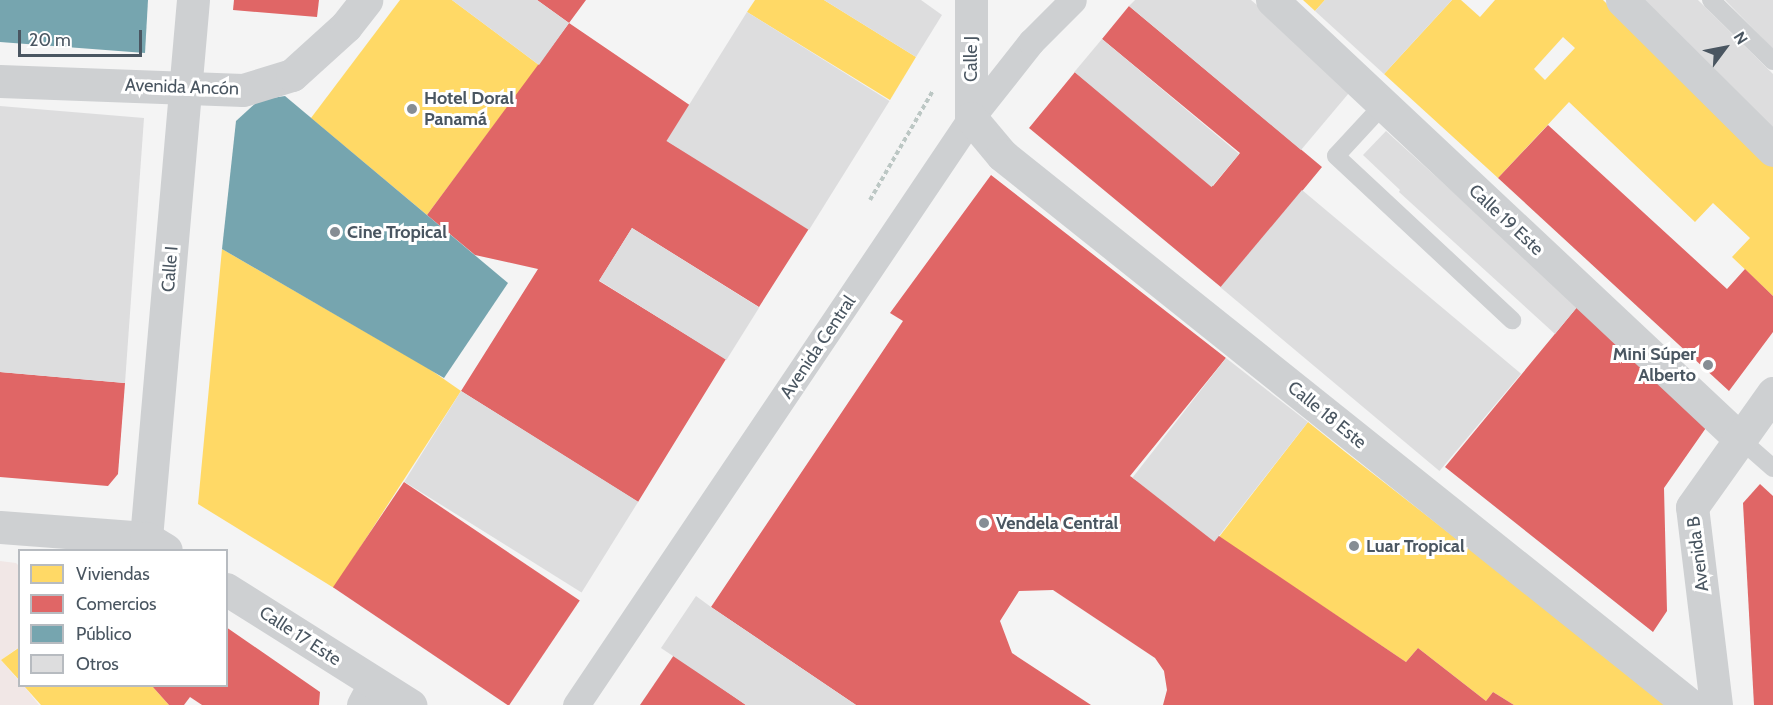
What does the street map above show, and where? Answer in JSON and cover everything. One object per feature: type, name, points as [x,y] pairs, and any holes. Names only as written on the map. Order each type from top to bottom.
[{"type":"street","name":"Calle I","points":[[156,544],[193,0]]},
{"type":"street","name":"Avenida Ancón","points":[[0,81],[243,90],[292,75],[346,26],[366,0]]},
{"type":"street","name":"Calle J","points":[[971,0],[971,118]]},
{"type":"street","name":"Avenida Central","points":[[576,705],[971,118],[1030,42],[1072,0]]},
{"type":"street","name":"Calle 19 Este","points":[[1272,0],[1740,439]]},
{"type":"street","points":[[1622,0],[1773,150]]},
{"type":"street","name":"Calle 18 Este","points":[[971,118],[1002,155],[1690,705]]},
{"type":"street","name":"Avenida B","points":[[1716,705],[1692,507],[1773,393]]},
{"type":"street","points":[[0,527],[156,544]]},
{"type":"street","name":"Calle 17 Este","points":[[228,590],[369,694],[410,705]]},
{"type":"lane","points":[[1711,0],[1773,61]]},
{"type":"lane","points":[[1383,105],[1336,156],[1512,320]]},
{"type":"lane","points":[[1740,439],[1773,468]]},
{"type":"shaded area","points":[[0,561],[18,565],[18,648],[1,660],[18,680],[18,687],[25,687],[39,705],[0,705]]},
{"type":"building: Viviendas","name":"Hotel Doral Panamá","points":[[400,0],[452,0],[539,65],[427,215],[311,118]]},
{"type":"building: Viviendas","points":[[755,0],[824,0],[916,57],[890,100],[747,12]]},
{"type":"building: Viviendas","points":[[1303,0],[1325,0],[1315,11]]},
{"type":"building: Viviendas","points":[[1452,0],[1461,0],[1480,17],[1495,0],[1603,0],[1773,165],[1773,296],[1732,257],[1750,238],[1713,203],[1695,222],[1569,102],[1498,178],[1384,74]],"holes":[[[1563,37],[1575,48],[1545,80],[1534,69]]]},
{"type":"building: Viviendas","points":[[222,249],[428,368],[461,391],[334,588],[198,504]]},
{"type":"building: Viviendas","points":[[1308,422],[1669,705],[1514,705],[1493,692],[1486,701],[1418,648],[1406,662],[1219,537]]},
{"type":"building: Viviendas","points":[[18,648],[18,679],[1,660]]},
{"type":"building: Viviendas","points":[[25,687],[153,687],[169,705],[41,705]]},
{"type":"building: Comercios","points":[[234,0],[319,0],[317,17],[233,10]]},
{"type":"building: Comercios","points":[[537,0],[586,0],[569,23]]},
{"type":"building: Comercios","points":[[1129,6],[1322,167],[1222,288],[1029,128],[1075,72],[1213,186],[1240,153],[1102,39]]},
{"type":"building: Comercios","points":[[569,23],[691,106],[669,142],[810,227],[759,307],[632,228],[599,281],[726,359],[638,502],[461,391],[538,269],[475,255],[427,215]]},
{"type":"building: Comercios","points":[[1548,125],[1727,289],[1745,269],[1773,296],[1773,332],[1729,391],[1498,178]]},
{"type":"building: Comercios","name":"Vendela Central","points":[[991,175],[1226,358],[1130,476],[1406,662],[1418,648],[1486,701],[1493,692],[1514,705],[1163,705],[1167,690],[1164,671],[1155,658],[1053,590],[1019,591],[1000,621],[1012,653],[1091,705],[856,705],[711,607],[903,321],[890,313]]},
{"type":"building: Comercios","points":[[1578,306],[1708,425],[1664,488],[1667,611],[1653,632],[1445,467]]},
{"type":"building: Comercios","points":[[0,372],[125,383],[118,474],[108,486],[0,477]]},
{"type":"building: Comercios","points":[[404,482],[580,601],[507,705],[333,587]]},
{"type":"building: Comercios","points":[[1760,484],[1773,496],[1773,705],[1754,705],[1743,503]]},
{"type":"building: Comercios","points":[[228,628],[320,692],[319,705],[202,705],[190,697],[184,705],[169,705],[153,687],[228,687]]},
{"type":"building: Comercios","points":[[674,655],[746,705],[640,705]]},
{"type":"building: Público","points":[[0,0],[148,0],[145,53],[0,42]]},
{"type":"building: Público","name":"Cine Tropical","points":[[285,96],[508,283],[444,378],[222,249],[236,121],[259,100]]},
{"type":"building: Otros","points":[[452,0],[537,0],[569,23],[539,65]]},
{"type":"building: Otros","points":[[824,0],[921,0],[942,15],[916,57]]},
{"type":"building: Otros","points":[[1135,0],[1251,0],[1354,87],[1301,150],[1129,6]]},
{"type":"building: Otros","points":[[1325,0],[1452,0],[1384,74],[1315,11]]},
{"type":"building: Otros","points":[[1642,0],[1698,0],[1773,74],[1773,129]]},
{"type":"building: Otros","points":[[1725,0],[1773,0],[1773,49]]},
{"type":"building: Otros","points":[[747,12],[889,101],[809,230],[666,141]]},
{"type":"building: Otros","points":[[1102,39],[1239,154],[1211,187],[1074,72]]},
{"type":"building: Otros","points":[[0,106],[144,118],[125,383],[0,372]]},
{"type":"building: Otros","points":[[1386,131],[1578,306],[1555,334],[1399,192],[1400,190],[1363,155]]},
{"type":"building: Otros","points":[[1302,190],[1521,374],[1439,471],[1220,287]]},
{"type":"building: Otros","points":[[632,228],[759,307],[726,360],[599,281]]},
{"type":"building: Otros","points":[[1226,358],[1308,422],[1214,542],[1132,478]]},
{"type":"building: Otros","points":[[461,391],[638,502],[582,592],[404,482]]},
{"type":"building: Otros","points":[[696,596],[856,705],[746,705],[661,648]]},
{"type":"place","name":"Hotel Doral Panamá","points":[[412,109]]},
{"type":"place","name":"Cine Tropical","points":[[335,232]]},
{"type":"place","name":"Mini Súper Alberto","points":[[1708,365]]},
{"type":"place","name":"Vendela Central","points":[[984,523]]},
{"type":"place","name":"Luar Tropical","points":[[1354,546]]}]
